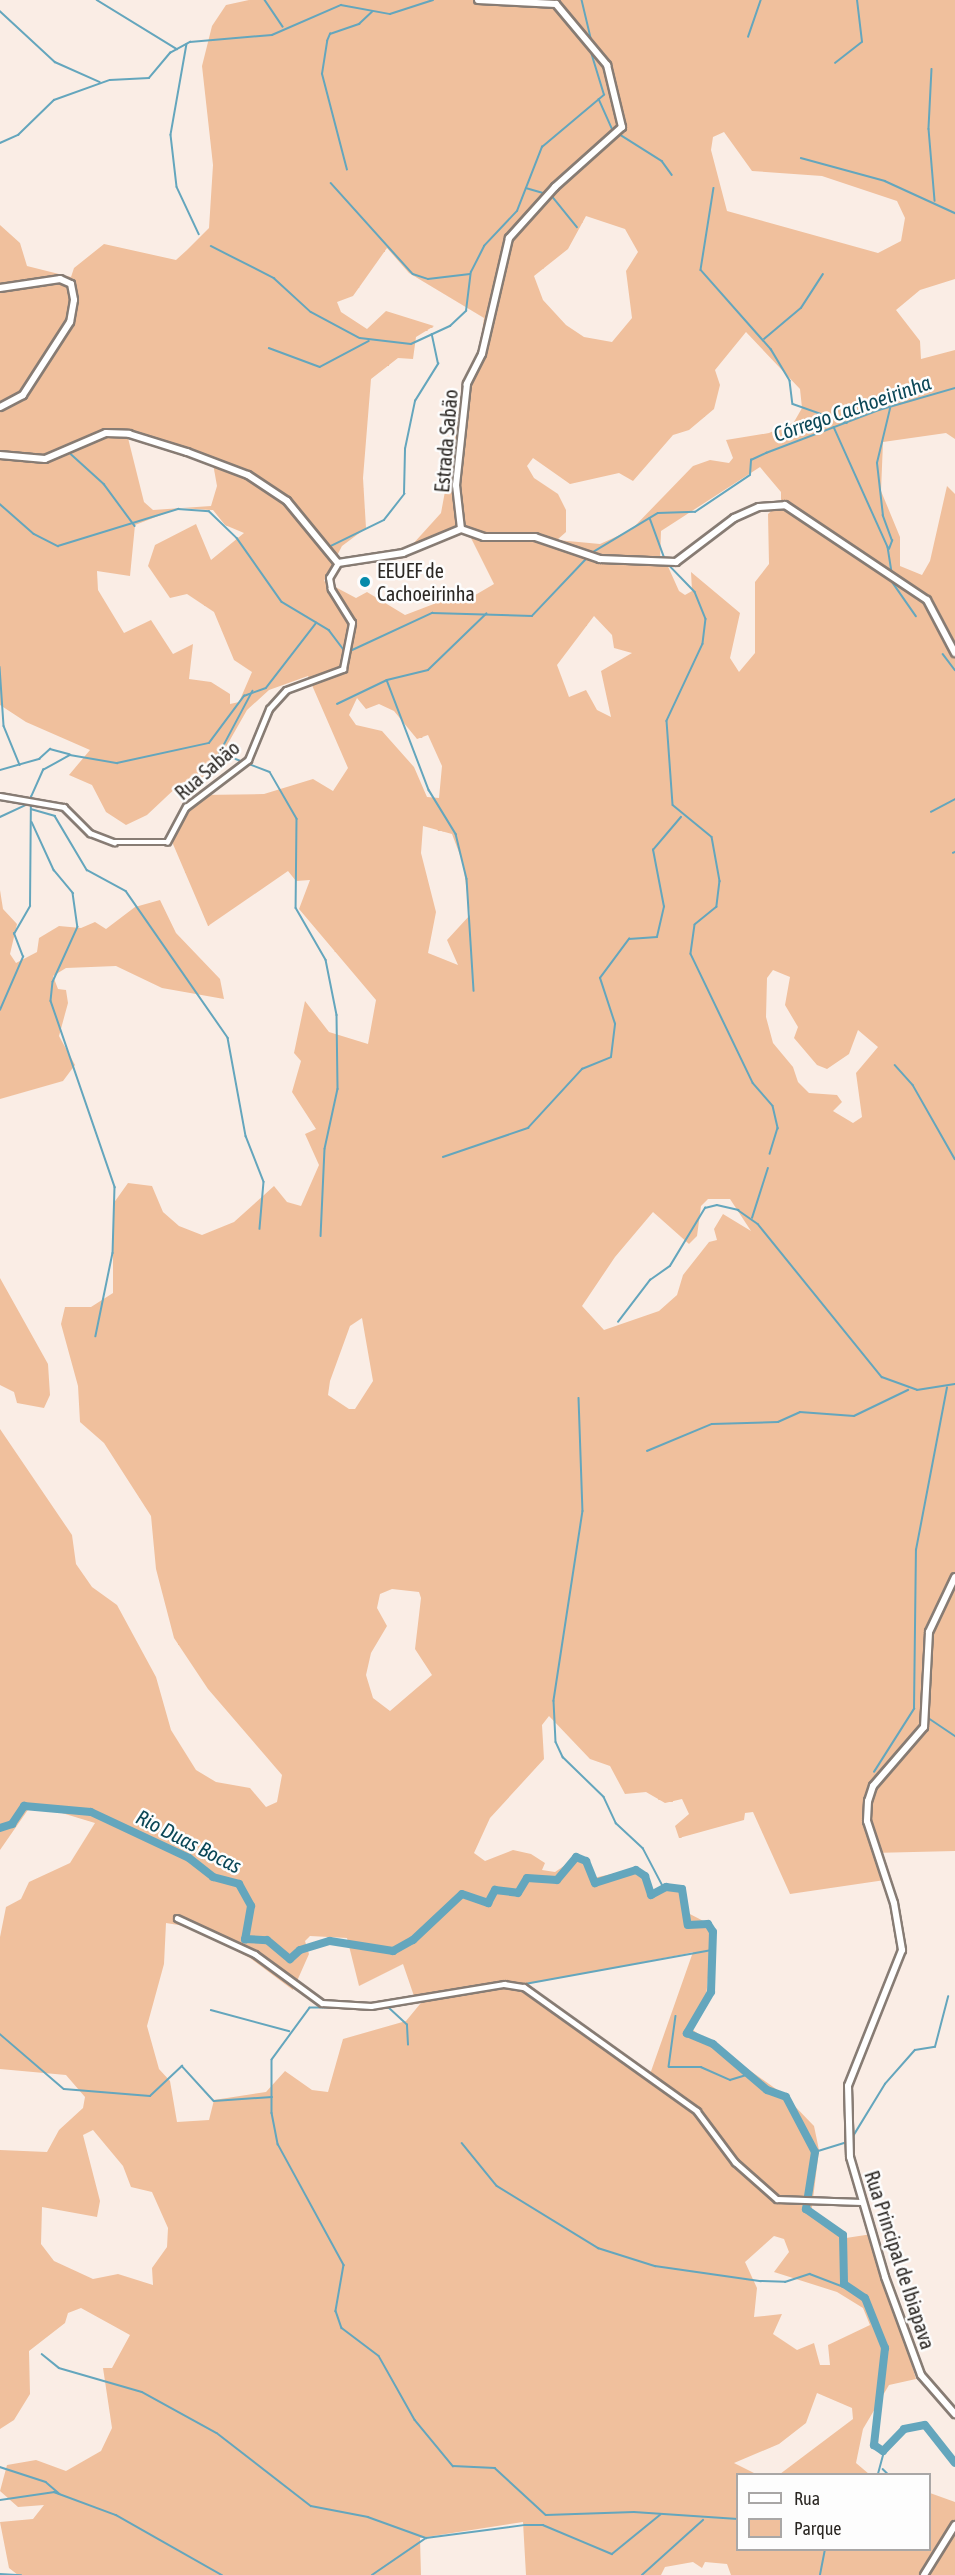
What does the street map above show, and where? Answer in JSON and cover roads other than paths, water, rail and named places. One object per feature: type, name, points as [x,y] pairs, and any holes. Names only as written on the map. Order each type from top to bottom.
[{"type":"street","name":"Estrada Sabäo","points":[[461,529],[456,485],[467,384],[492,319],[509,238],[555,187],[622,127],[607,65],[556,4],[478,0]]},
{"type":"street","points":[[0,288],[60,279],[71,284],[74,300],[70,322],[23,394],[0,406]]},
{"type":"street","points":[[0,455],[45,459],[105,433],[129,434],[187,452],[248,475],[286,501],[338,563],[393,556],[461,529],[484,537],[535,537],[600,559],[676,562],[734,518],[759,507],[785,506],[927,600],[955,653]]},
{"type":"street","name":"Rua Sabäo","points":[[0,796],[64,807],[90,833],[114,842],[167,842],[186,807],[248,760],[269,709],[286,690],[344,669],[353,631],[331,589],[329,578],[338,563]]},
{"type":"street","name":"Rua Principal de Ibiapava","points":[[955,1577],[929,1632],[924,1727],[873,1786],[868,1801],[867,1821],[881,1863],[902,1950],[848,2086],[850,2157],[861,2202],[921,2375],[955,2414]]},
{"type":"street","points":[[177,1918],[255,1954],[322,2003],[371,2006],[504,1984],[524,1986],[697,2111],[735,2162],[777,2199],[804,2202],[861,2202]]},
{"type":"street","points":[[924,2575],[955,2525]]},
{"type":"waterway","points":[[97,0],[177,49]]},
{"type":"waterway","points":[[265,0],[283,27]]},
{"type":"waterway","points":[[0,143],[18,135],[54,100],[110,80],[149,78],[170,53],[190,42],[272,35],[341,5],[390,14],[433,0]]},
{"type":"waterway","points":[[582,0],[592,42]]},
{"type":"waterway","points":[[748,37],[761,0]]},
{"type":"waterway","points":[[835,63],[862,42],[857,0]]},
{"type":"waterway","points":[[0,11],[55,62],[100,82]]},
{"type":"waterway","points":[[347,170],[322,74],[327,41],[330,34],[359,24],[372,12]]},
{"type":"waterway","points":[[187,44],[171,135],[177,187],[199,234]]},
{"type":"waterway","points":[[211,246],[274,278],[311,312],[360,338],[411,344],[450,326],[466,311],[471,272],[484,246],[517,211],[542,147],[604,95],[589,46]]},
{"type":"waterway","points":[[932,69],[929,129],[935,201]]},
{"type":"waterway","points":[[599,99],[614,132]]},
{"type":"waterway","points":[[619,134],[662,161],[672,175]]},
{"type":"waterway","points":[[801,158],[885,181],[955,213]]},
{"type":"waterway","points":[[331,183],[413,274],[428,279],[470,274]]},
{"type":"waterway","points":[[526,188],[547,194]]},
{"type":"waterway","points":[[714,188],[701,270],[771,349],[790,381],[793,404],[847,423]]},
{"type":"waterway","points":[[552,196],[577,227]]},
{"type":"waterway","points":[[764,339],[801,308],[823,274]]},
{"type":"waterway","points":[[329,547],[384,520],[404,494],[405,449],[415,401],[438,364],[432,335]]},
{"type":"waterway","points":[[269,348],[320,367],[369,341]]},
{"type":"waterway","name":"Córrego Cachoeirinha","points":[[590,554],[658,513],[695,512],[750,475],[751,460],[766,453],[879,410],[955,388]]},
{"type":"waterway","points":[[889,549],[892,541],[883,516],[877,463],[890,409]]},
{"type":"waterway","points":[[834,427],[888,547],[892,572]]},
{"type":"waterway","points":[[71,454],[104,484],[135,526]]},
{"type":"waterway","points":[[0,504],[34,534],[58,546],[178,509],[209,511],[237,538],[282,602],[329,630],[344,650]]},
{"type":"waterway","points":[[650,518],[665,559]]},
{"type":"waterway","name":"Córrego Cachoeirinha","points":[[348,652],[432,613],[532,616],[587,558]]},
{"type":"waterway","points":[[667,563],[695,592],[706,619],[703,644],[667,721],[673,805],[712,837],[720,881],[717,907],[695,925],[691,954],[753,1083],[773,1106],[778,1128],[770,1154]]},
{"type":"waterway","points":[[891,580],[916,616]]},
{"type":"waterway","points":[[337,704],[387,680],[428,670],[486,614]]},
{"type":"waterway","name":"Córrego Cachoeirinha","points":[[0,1010],[23,957],[14,934],[30,906],[31,797],[43,770],[70,755],[117,763],[209,743],[244,696],[266,688],[316,623]]},
{"type":"waterway","points":[[943,654],[955,670]]},
{"type":"waterway","points":[[0,667],[4,726],[20,765]]},
{"type":"waterway","points":[[387,680],[429,790],[456,834],[467,879],[474,991]]},
{"type":"waterway","points":[[253,691],[220,753],[270,772],[297,819],[296,908],[326,960],[337,1015],[338,1089],[325,1149],[321,1236]]},
{"type":"waterway","points":[[0,770],[39,759],[50,749],[69,754]]},
{"type":"waterway","points":[[931,812],[955,799]]},
{"type":"waterway","name":"Córrego Cachoeirinha","points":[[0,817],[30,803]]},
{"type":"waterway","points":[[31,809],[55,816],[87,870],[126,891],[228,1038],[246,1136],[264,1182],[260,1229]]},
{"type":"waterway","points":[[443,1157],[528,1128],[582,1069],[611,1057],[615,1024],[600,978],[629,939],[657,937],[664,907],[653,850],[681,817]]},
{"type":"waterway","points":[[32,822],[54,870],[73,893],[78,927],[53,982],[51,1001],[115,1187],[113,1253],[96,1336]]},
{"type":"waterway","points":[[895,1065],[913,1085],[955,1159]]},
{"type":"waterway","points":[[752,1218],[768,1168]]},
{"type":"waterway","points":[[618,1322],[650,1280],[670,1266],[705,1208],[717,1205],[738,1210],[758,1224],[882,1377],[917,1390],[955,1384]]},
{"type":"waterway","points":[[874,1772],[914,1709],[916,1550],[947,1388]]},
{"type":"waterway","points":[[647,1451],[712,1424],[778,1422],[800,1412],[854,1416],[908,1390]]},
{"type":"waterway","points":[[579,1398],[583,1511],[554,1701],[556,1742],[563,1757],[604,1797],[616,1823],[643,1848],[664,1888]]},
{"type":"waterway","points":[[927,1717],[955,1736]]},
{"type":"waterway","name":"Rio Duas Bocas","points":[[0,1828],[12,1824],[24,1806],[91,1812],[189,1858],[213,1877],[239,1884],[251,1906],[245,1939],[267,1940],[290,1959],[300,1950],[330,1941],[393,1951],[413,1940],[462,1894],[488,1903],[495,1890],[518,1893],[527,1878],[557,1880],[576,1857],[586,1861],[595,1883],[636,1870],[645,1876],[651,1895],[666,1887],[682,1889],[688,1925],[708,1924],[713,1932],[711,1992],[687,2033],[713,2044],[767,2090],[786,2097],[815,2152],[806,2209],[843,2235],[844,2284],[865,2298],[885,2348],[874,2445],[883,2451],[904,2429],[925,2425],[955,2463]]},
{"type":"waterway","points":[[525,1984],[713,1950]]},
{"type":"waterway","points":[[852,2138],[885,2084],[915,2050],[935,2047],[948,1997]]},
{"type":"waterway","points":[[408,2045],[407,2025],[389,2008],[310,2008],[272,2060],[272,2113],[278,2144],[344,2265],[336,2311],[342,2328],[379,2356],[415,2420],[453,2466],[495,2468],[546,2515],[634,2512],[736,2519]]},
{"type":"waterway","points":[[211,2010],[289,2031]]},
{"type":"waterway","points":[[676,2016],[669,2067],[701,2067],[730,2080],[750,2074]]},
{"type":"waterway","points":[[0,2034],[64,2089],[150,2096],[182,2066],[214,2101],[272,2097]]},
{"type":"waterway","points":[[462,2143],[497,2186],[598,2248],[655,2266],[761,2281],[785,2282],[810,2274],[847,2288]]},
{"type":"waterway","points":[[815,2152],[844,2143]]},
{"type":"waterway","points":[[42,2354],[59,2368],[142,2392],[217,2433],[311,2506],[368,2517],[426,2538]]},
{"type":"waterway","points":[[878,2473],[884,2451]]},
{"type":"waterway","points":[[0,2467],[46,2482],[60,2494]]},
{"type":"waterway","points":[[883,2469],[887,2473]]},
{"type":"waterway","points":[[0,2500],[54,2492],[116,2515],[222,2575]]},
{"type":"waterway","points":[[372,2575],[426,2538],[525,2525],[543,2525],[612,2554],[660,2515]]},
{"type":"waterway","points":[[642,2575],[703,2520]]},
{"type":"waterway","points":[[820,2575],[825,2551]]},
{"type":"waterway","points":[[0,2574],[21,2575]]},
{"type":"place","name":"EEUEF de Cachoeirinha","points":[[365,582]]}]
